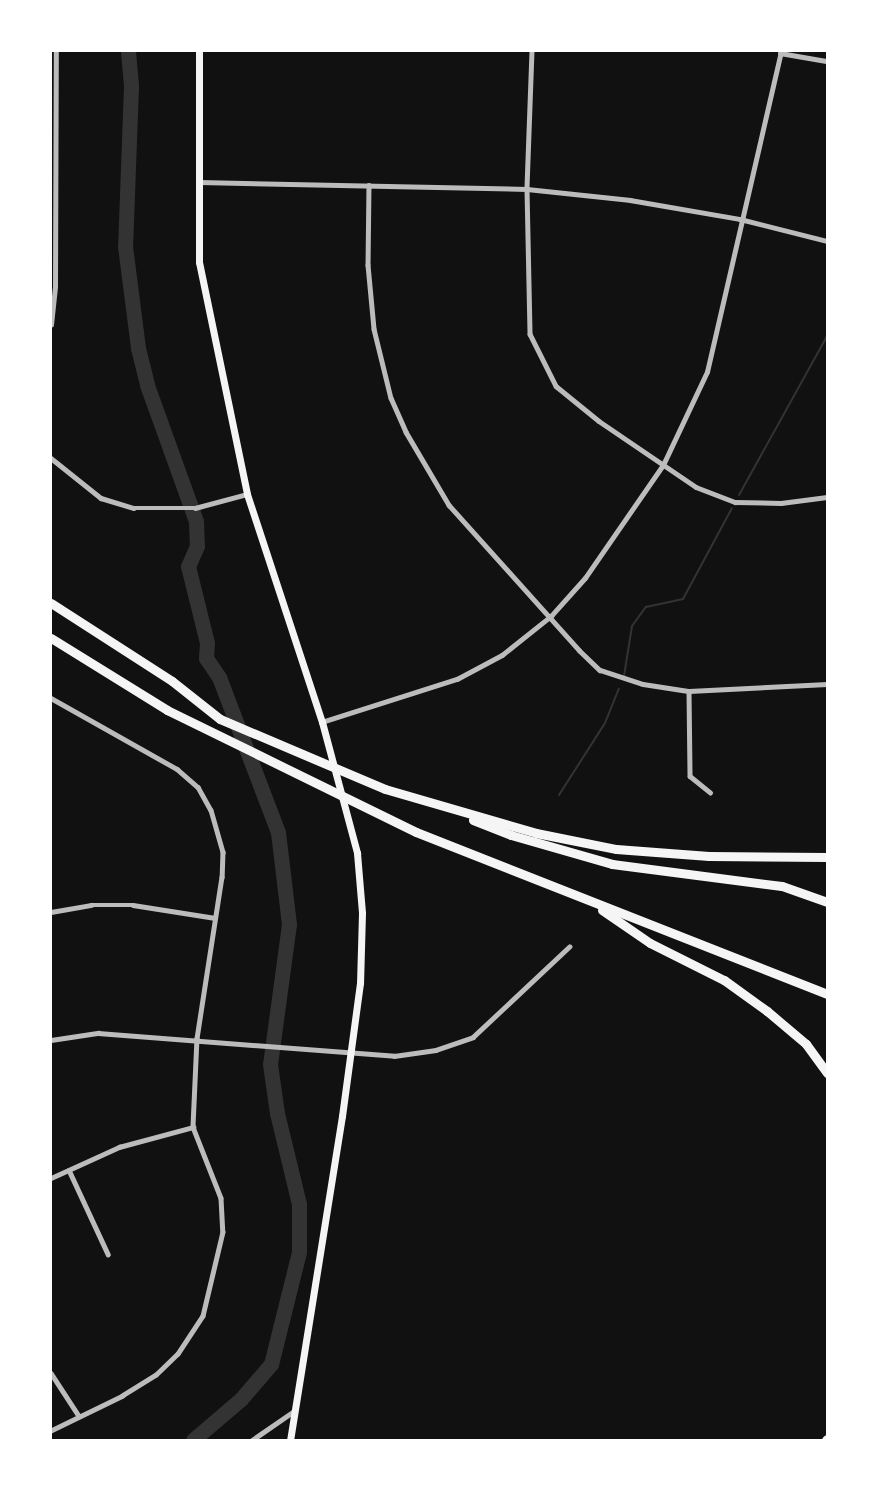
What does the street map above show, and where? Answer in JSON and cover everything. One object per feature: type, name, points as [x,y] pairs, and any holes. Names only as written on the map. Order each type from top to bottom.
[{"type":"highway","points":[[51,603],[172,681],[220,718],[385,789],[536,833],[616,849],[709,856],[827,857]]},
{"type":"highway","points":[[51,638],[167,710],[379,814],[588,901],[827,994]]},
{"type":"highway","points":[[427,801],[511,835],[612,864],[782,886],[827,902]]},
{"type":"highway","points":[[588,901],[650,943],[724,980],[767,1011],[806,1044],[827,1073]]},
{"type":"main road","points":[[199,51],[196,182],[199,262],[247,494],[322,722],[357,853],[362,913],[360,983],[351,1050],[290,1440]]},
{"type":"street","points":[[51,326],[55,286],[56,51]]},
{"type":"street","points":[[532,51],[527,189],[530,334],[556,386],[696,487],[735,502],[781,503],[827,496]]},
{"type":"street","points":[[322,722],[457,679],[502,655],[551,616],[585,578],[663,465],[707,372],[740,219],[759,157],[780,52],[827,61]]},
{"type":"street","points":[[196,182],[527,189],[630,200],[740,219],[827,241]]},
{"type":"street","points":[[369,185],[368,265],[374,329],[399,415],[430,479],[449,506],[600,670],[643,684],[688,691],[827,684]]},
{"type":"street","points":[[51,458],[101,498],[134,507],[195,508],[247,494]]},
{"type":"street","points":[[688,691],[690,776],[710,792]]},
{"type":"street","points":[[51,698],[177,769],[198,787],[211,810],[223,852],[197,1038],[193,1127],[221,1198],[223,1232],[203,1316],[178,1354],[156,1375],[51,1431]]},
{"type":"street","points":[[51,912],[91,905],[133,905],[215,918]]},
{"type":"street","points":[[51,1040],[98,1033],[197,1038],[351,1050],[394,1056],[436,1050],[472,1037],[569,947]]},
{"type":"street","points":[[51,1178],[119,1147],[193,1127]]},
{"type":"street","points":[[69,1170],[108,1254]]},
{"type":"street","points":[[51,1373],[79,1416]]},
{"type":"street","points":[[252,1440],[294,1411]]},
{"type":"waterway","points":[[128,51],[131,86],[125,246],[138,348],[147,385],[196,521],[197,546],[188,566],[207,643],[206,658],[219,677],[278,832],[289,924],[270,1064],[277,1113],[299,1204],[299,1252],[271,1364],[241,1399],[193,1440]]},
{"type":"waterway","points":[[739,495],[827,336]]},
{"type":"waterway","points":[[624,676],[632,626],[646,607],[683,599],[732,508]]},
{"type":"waterway","points":[[559,795],[605,723],[619,689]]}]
